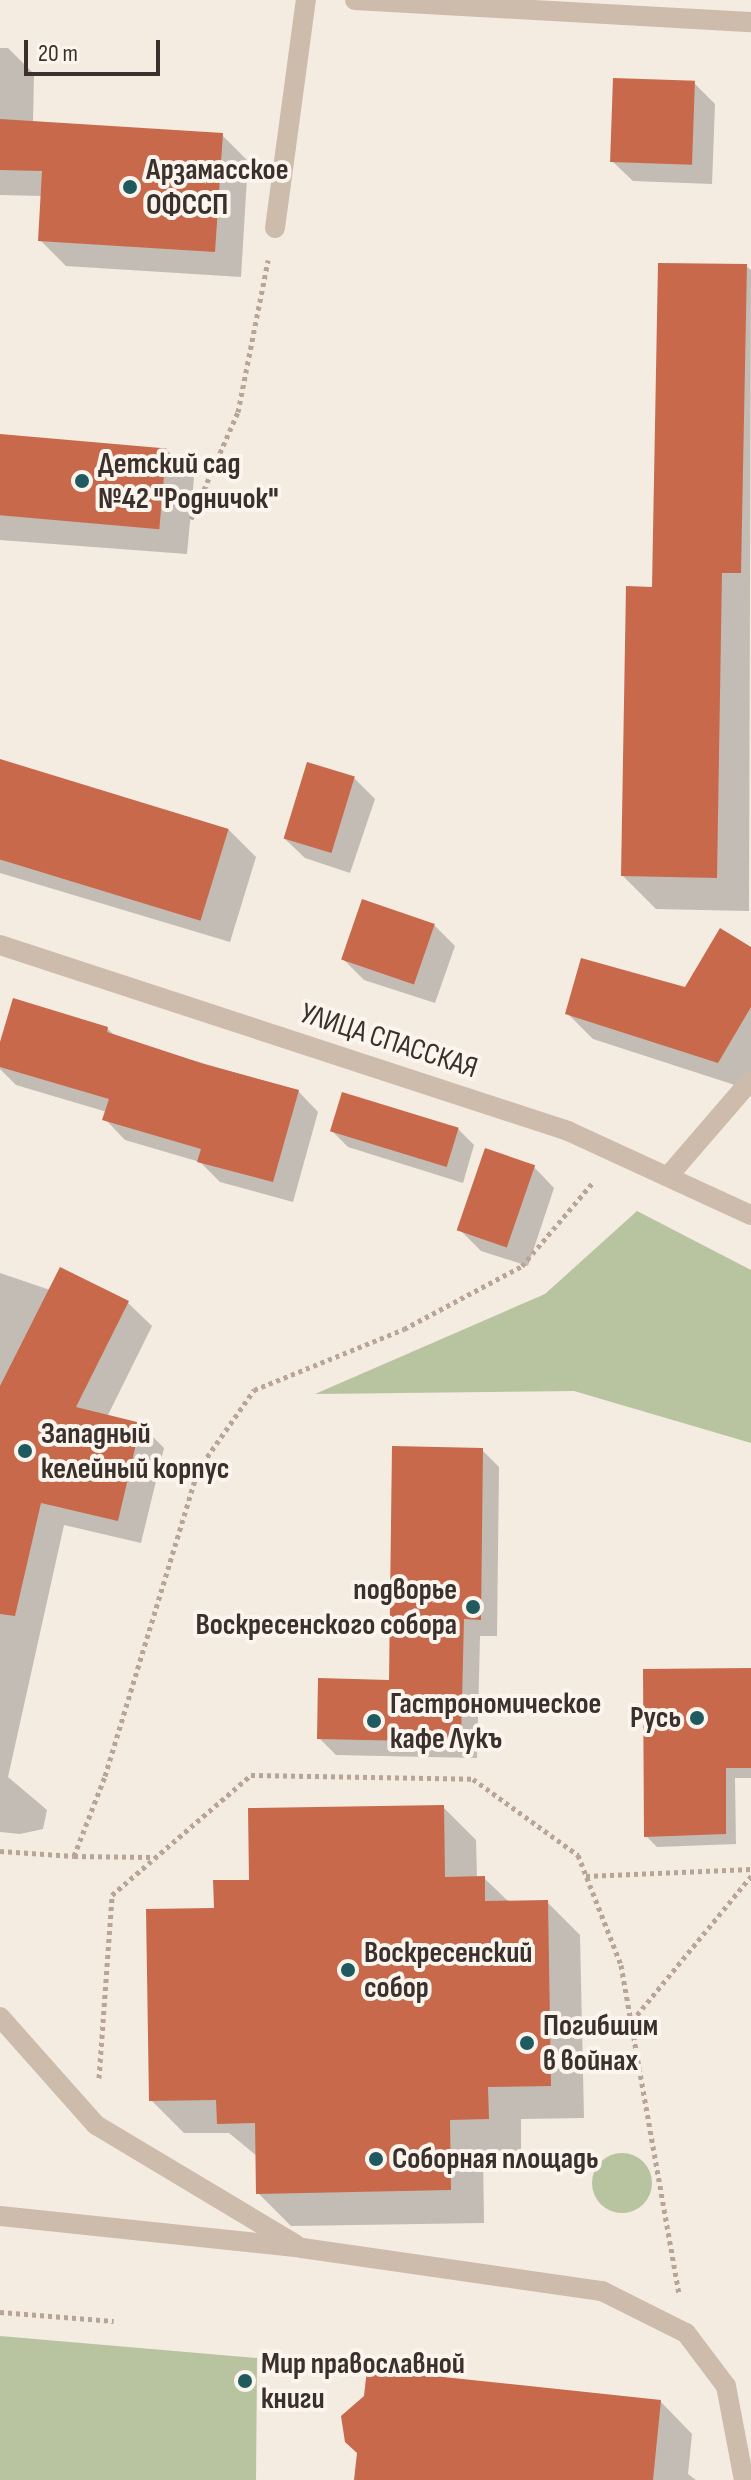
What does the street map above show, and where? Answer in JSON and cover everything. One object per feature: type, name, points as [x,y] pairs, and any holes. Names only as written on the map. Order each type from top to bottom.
[{"type":"street","points":[[275,228],[306,0]]},
{"type":"street","points":[[355,0],[751,22]]},
{"type":"street","name":"УЛИЦА СПАССКАЯ","points":[[0,945],[568,1131],[670,1174],[751,1215]]},
{"type":"street","points":[[670,1174],[751,1080]]},
{"type":"street","points":[[0,2017],[96,2125],[302,2248]]},
{"type":"street","points":[[0,2216],[302,2248],[602,2291],[686,2333],[726,2386],[744,2480]]},
{"type":"path","points":[[191,519],[238,412],[275,228]]},
{"type":"path","points":[[74,1856],[105,1776],[198,1470],[254,1390],[404,1329],[522,1266],[618,1152]]},
{"type":"path","points":[[96,2125],[112,1895],[251,1775],[473,1779],[578,1855],[621,1965],[686,2333]]},
{"type":"path","points":[[0,1851],[155,1857]]},
{"type":"path","points":[[586,1876],[751,1869]]},
{"type":"path","points":[[631,2021],[751,1876]]},
{"type":"path","points":[[0,2312],[114,2321]]},
{"type":"green space","points":[[637,1211],[751,1270],[751,1443],[574,1391],[315,1394],[545,1294]]},
{"type":"green space","points":[[622,2153],[643,2162],[652,2183],[643,2204],[622,2213],[601,2204],[592,2183],[601,2162]]},
{"type":"green space","points":[[0,2336],[257,2358],[256,2480],[0,2480]]},
{"type":"building","points":[[613,78],[695,81],[692,165],[610,162]]},
{"type":"building","name":"Арзамасское ОФССП","points":[[0,119],[223,133],[215,252],[38,241],[42,171],[0,170]]},
{"type":"building","points":[[658,263],[747,264],[741,573],[722,573],[717,878],[621,876],[626,586],[652,587]]},
{"type":"building","name":"Детский сад №42 \"Родничок\"","points":[[0,434],[166,449],[159,529],[0,515]]},
{"type":"building","points":[[0,759],[229,829],[200,921],[0,859]]},
{"type":"building","points":[[307,762],[355,777],[331,853],[284,839]]},
{"type":"building","points":[[362,899],[435,924],[414,985],[341,960]]},
{"type":"building","points":[[720,928],[751,947],[751,1007],[718,1063],[565,1014],[581,958],[685,987]]},
{"type":"building","points":[[13,998],[108,1027],[107,1032],[204,1064],[299,1090],[273,1182],[197,1162],[201,1149],[102,1120],[109,1099],[0,1067],[0,1042]]},
{"type":"building","points":[[342,1092],[459,1128],[447,1167],[330,1131]]},
{"type":"building","points":[[485,1148],[535,1165],[507,1248],[457,1230]]},
{"type":"building","points":[[60,1267],[129,1301],[76,1407],[141,1423],[118,1521],[41,1503],[15,1616],[0,1614],[0,1386]]},
{"type":"building","points":[[392,1446],[483,1448],[481,1620],[464,1619],[461,1742],[317,1739],[318,1678],[389,1680]]},
{"type":"building","name":"Русь","points":[[751,1668],[751,1768],[726,1768],[726,1834],[644,1837],[643,1669]]},
{"type":"building","name":"Воскресенский собор","points":[[444,1805],[445,1877],[485,1876],[485,1901],[548,1900],[551,2086],[488,2087],[489,2119],[450,2120],[451,2190],[256,2194],[255,2123],[217,2124],[216,2100],[149,2101],[146,1909],[214,1908],[213,1880],[249,1880],[248,1808]]},
{"type":"building","points":[[367,2369],[661,2400],[653,2480],[354,2480],[357,2453],[345,2442],[341,2416],[364,2396]]},
{"type":"place","name":"Арзамасское ОФССП","points":[[130,187]]},
{"type":"place","name":"Детский сад №42 \"Родничок\"","points":[[82,481]]},
{"type":"place","name":"Западный келейный корпус","points":[[25,1451]]},
{"type":"place","name":"подворье Воскресенского собора","points":[[473,1607]]},
{"type":"place","name":"Русь","points":[[697,1718]]},
{"type":"place","name":"Гастрономическое кафе Лукъ","points":[[374,1721]]},
{"type":"place","name":"Воскресенский собор","points":[[348,1970]]},
{"type":"place","name":"Погибшим в войнах","points":[[527,2043]]},
{"type":"place","name":"Соборная площадь","points":[[376,2159]]},
{"type":"place","name":"Мир православной книги","points":[[245,2381]]}]
